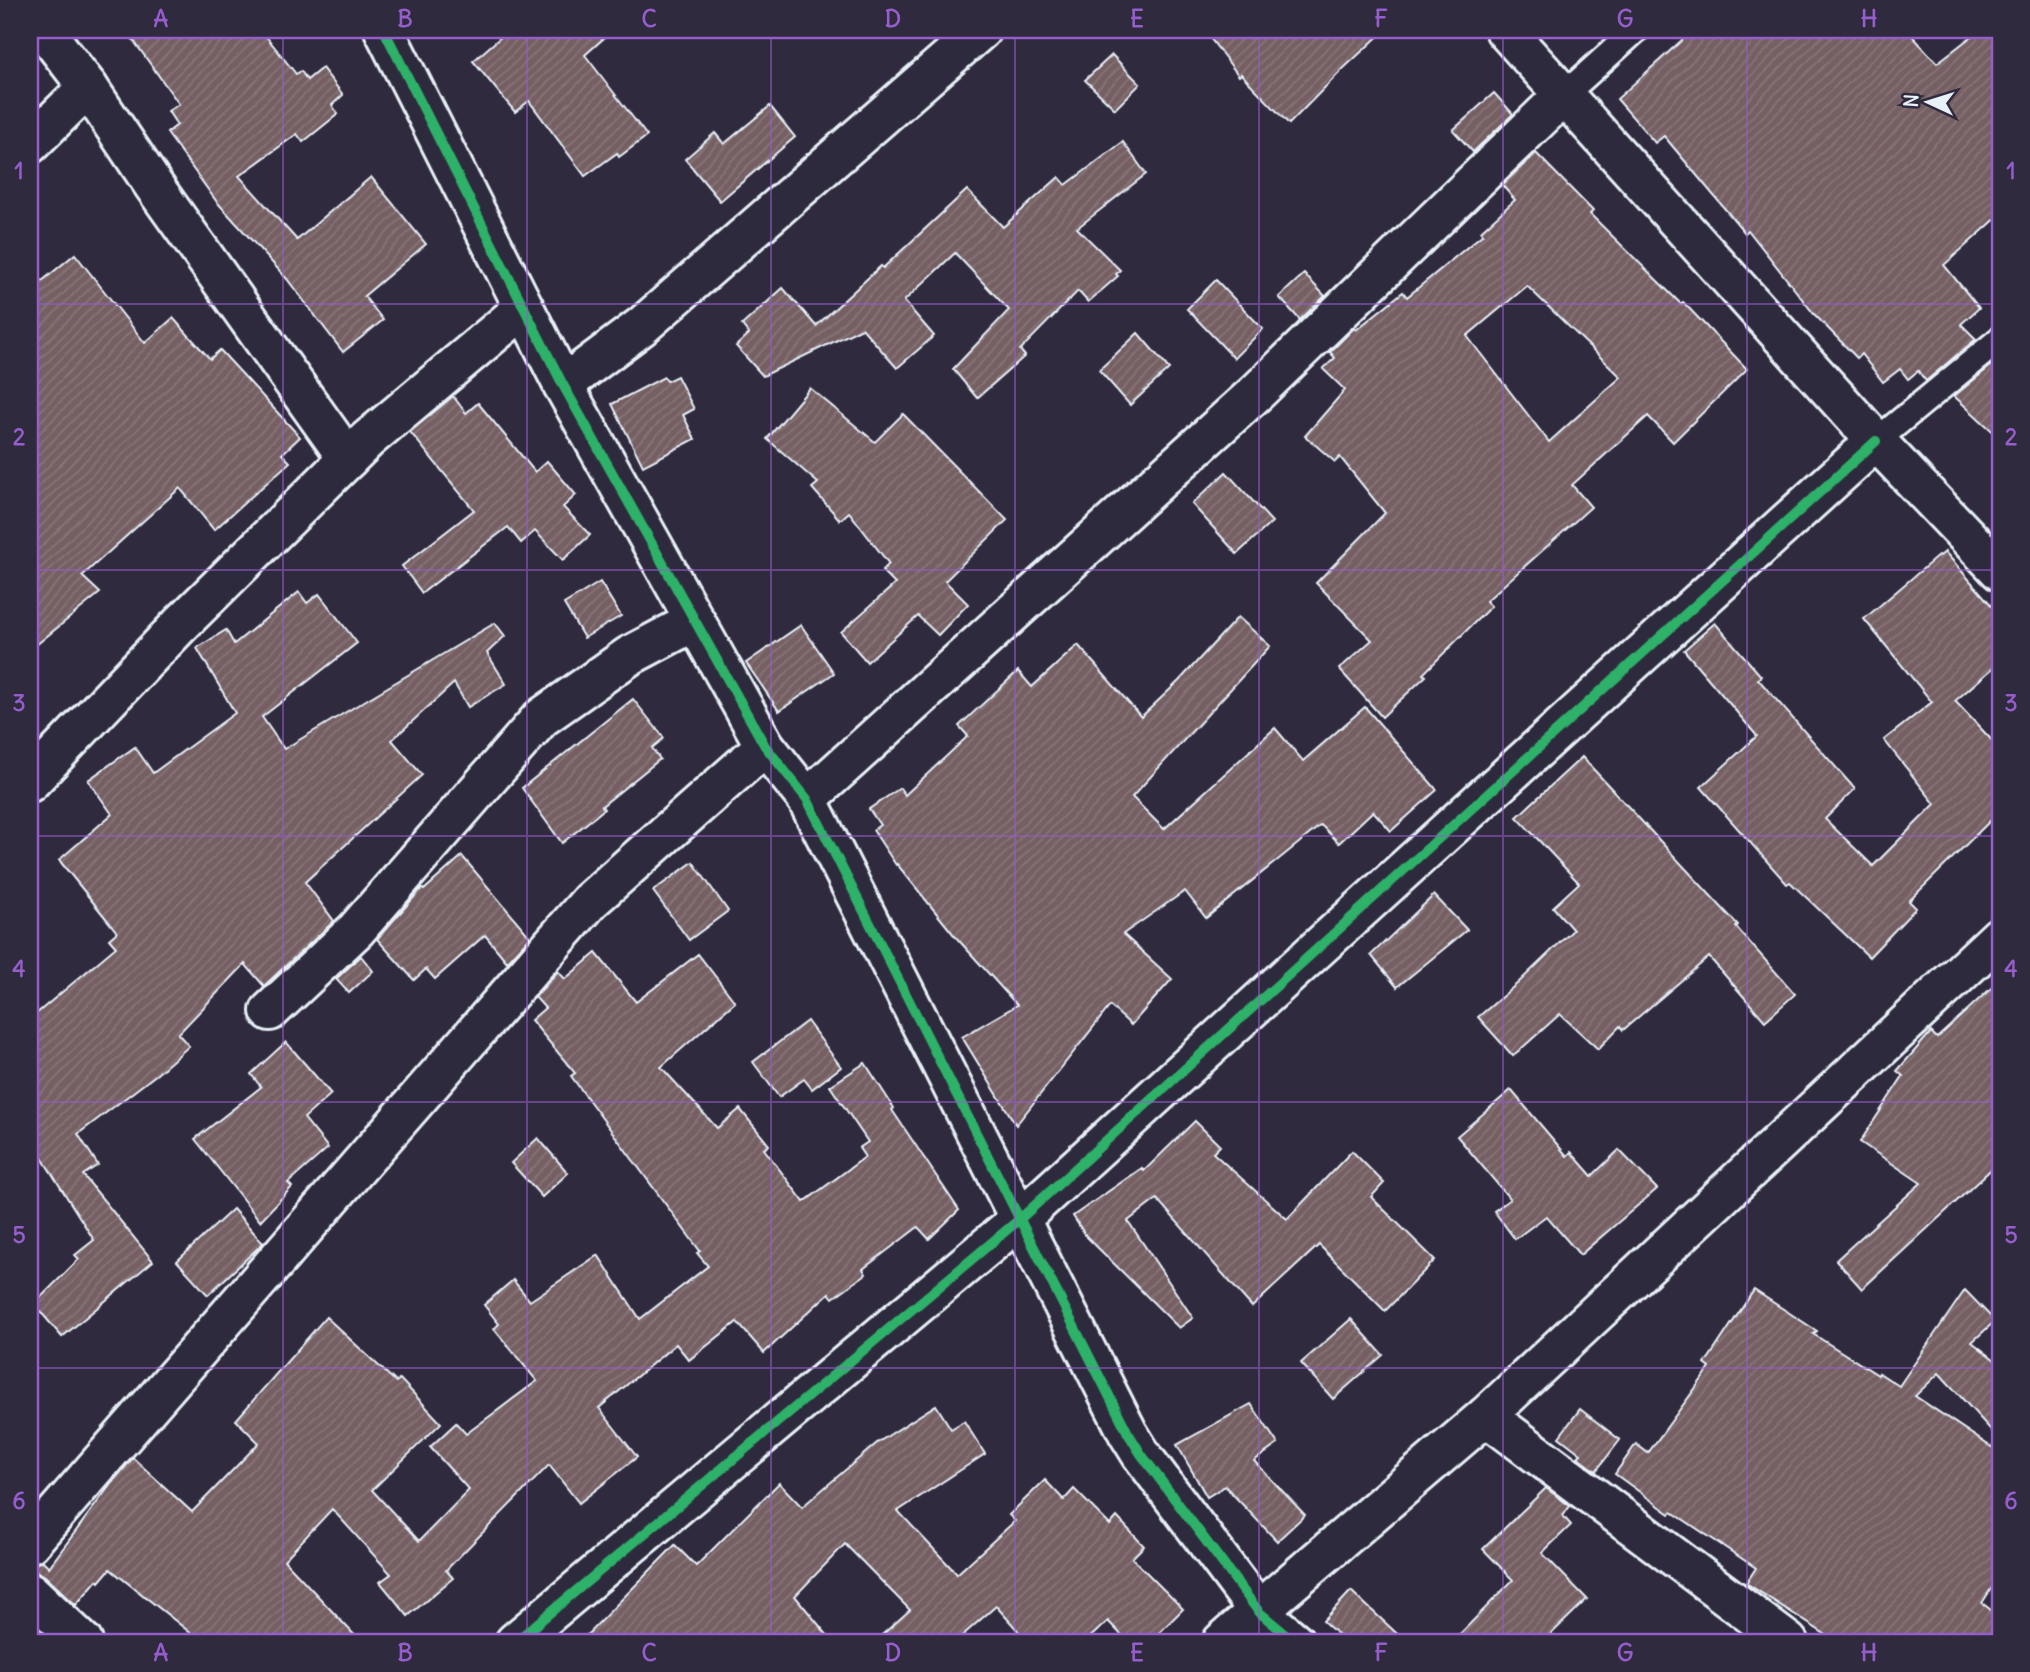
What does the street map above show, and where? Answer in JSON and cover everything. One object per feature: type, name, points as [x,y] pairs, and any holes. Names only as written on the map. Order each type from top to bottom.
[{"type":"street","points":[[44,30],[88,87],[154,186],[348,459]]},
{"type":"street","points":[[384,30],[563,385],[765,746],[807,799],[1128,1433],[1259,1612],[1295,1642]]},
{"type":"street","points":[[563,385],[642,326],[981,30]]},
{"type":"street","points":[[1505,30],[1876,441],[2000,571]]},
{"type":"street","points":[[30,144],[88,87]]},
{"type":"street","points":[[807,799],[1256,393],[1564,95]]},
{"type":"street","points":[[30,782],[179,626],[367,440],[524,308]]},
{"type":"street","points":[[515,1642],[1021,1218],[1876,441]]},
{"type":"street","points":[[271,1011],[356,930],[541,718],[629,656],[695,621]]},
{"type":"street","points":[[30,1543],[590,901],[765,746]]},
{"type":"street","points":[[1222,1642],[1486,1416],[2000,936]]},
{"type":"street","points":[[1486,1416],[1787,1642]]},
{"type":"street","points":[[30,1592],[83,1642]]},
{"type":"lane","points":[[1564,95],[1636,30]]},
{"type":"lane","points":[[1876,441],[2000,339]]},
{"type":"building","points":[[126,30],[261,30],[296,74],[301,71],[307,80],[322,68],[343,95],[332,105],[338,114],[303,142],[297,134],[239,176],[297,240],[371,177],[426,244],[364,296],[383,320],[343,352],[287,279],[217,202],[167,133],[177,125],[168,111],[179,104]]},
{"type":"building","points":[[509,30],[613,30],[585,55],[647,136],[619,157],[617,153],[585,176],[529,101],[515,112],[473,61]]},
{"type":"building","points":[[1204,30],[1385,30],[1289,124],[1241,74],[1239,76]]},
{"type":"building","points":[[1693,30],[1907,30],[1937,63],[1980,30],[2000,30],[2000,215],[1944,265],[1979,308],[1961,324],[1976,339],[1926,381],[1918,371],[1908,379],[1900,369],[1883,382],[1861,354],[1857,358],[1814,314],[1748,230],[1745,233],[1664,136],[1655,143],[1617,99]]},
{"type":"building","points":[[1112,55],[1140,84],[1115,109],[1085,80]]},
{"type":"building","points":[[1494,93],[1513,114],[1473,152],[1453,130]]},
{"type":"building","points":[[770,106],[795,137],[720,201],[685,159],[715,133],[724,144]]},
{"type":"building","points":[[1123,142],[1146,174],[1077,228],[1120,270],[1116,274],[1118,276],[1088,302],[1078,291],[1020,350],[1025,356],[977,398],[953,369],[1009,310],[955,253],[904,301],[934,336],[897,368],[862,328],[763,376],[736,346],[749,334],[742,325],[783,288],[816,326],[967,190],[1003,227],[1059,177],[1066,185]]},
{"type":"building","points":[[1536,153],[1593,211],[1590,214],[1681,304],[1683,302],[1747,369],[1673,442],[1648,416],[1572,485],[1591,507],[1486,601],[1491,606],[1423,674],[1426,676],[1382,717],[1339,669],[1372,640],[1316,583],[1385,513],[1340,457],[1335,462],[1305,436],[1345,390],[1323,369],[1335,358],[1330,352],[1354,328],[1356,330],[1403,292],[1407,297],[1483,234],[1481,231],[1515,200],[1502,185]],"holes":[[[1527,286],[1621,377],[1549,442],[1467,336]]]},
{"type":"building","points":[[75,254],[145,343],[173,318],[210,359],[220,350],[300,437],[282,454],[290,462],[214,530],[180,488],[82,576],[100,593],[30,650],[30,291]]},
{"type":"building","points":[[1304,274],[1325,296],[1300,320],[1279,297]]},
{"type":"building","points":[[1216,280],[1263,329],[1234,358],[1187,309]]},
{"type":"building","points":[[1138,333],[1169,369],[1130,405],[1099,370]]},
{"type":"building","points":[[1997,361],[2000,364],[2000,438],[1954,396]]},
{"type":"building","points":[[677,376],[694,409],[683,415],[695,439],[643,466],[612,404],[664,377],[667,381]]},
{"type":"building","points":[[810,388],[875,442],[903,414],[1007,520],[945,581],[968,604],[938,635],[918,616],[867,662],[841,632],[895,584],[882,571],[889,564],[849,512],[840,520],[812,488],[818,483],[767,439]]},
{"type":"building","points":[[453,396],[466,413],[478,403],[535,472],[547,461],[576,495],[563,507],[590,535],[563,560],[535,531],[521,543],[508,527],[422,593],[402,566],[474,510],[410,432]]},
{"type":"building","points":[[1226,472],[1272,522],[1237,554],[1192,504]]},
{"type":"building","points":[[1945,552],[2000,615],[2000,662],[1955,701],[2000,749],[2000,811],[1909,901],[1916,908],[1869,957],[1790,882],[1787,884],[1701,787],[1757,736],[1684,650],[1715,623],[1761,676],[1758,679],[1855,789],[1825,819],[1873,866],[1935,804],[1884,740],[1932,702],[1864,619]]},
{"type":"building","points":[[600,582],[621,616],[584,638],[564,604]]},
{"type":"building","points":[[299,592],[307,603],[319,594],[357,643],[262,717],[284,749],[495,623],[505,636],[487,653],[506,684],[468,707],[454,683],[392,740],[422,775],[305,882],[334,921],[264,986],[245,964],[178,1034],[189,1046],[78,1134],[98,1165],[83,1175],[153,1261],[62,1337],[34,1304],[79,1259],[75,1255],[94,1240],[30,1139],[30,1019],[116,947],[109,939],[117,932],[59,860],[112,814],[88,780],[135,747],[153,773],[235,713],[197,648],[226,630],[234,644]]},
{"type":"building","points":[[1238,617],[1270,646],[1132,797],[1164,829],[1275,728],[1303,761],[1365,707],[1437,790],[1391,831],[1373,811],[1339,843],[1321,825],[1206,918],[1185,891],[1123,934],[1172,979],[1131,1025],[1110,1006],[1016,1125],[962,1037],[1017,1005],[896,865],[873,830],[880,825],[869,809],[900,788],[905,795],[968,736],[959,726],[1018,671],[1032,687],[1078,645],[1141,717],[1179,681]]},
{"type":"building","points":[[801,625],[834,673],[779,711],[746,663]]},
{"type":"building","points":[[633,699],[664,738],[652,748],[660,759],[562,843],[522,788]]},
{"type":"building","points":[[1582,757],[1738,925],[1736,927],[1795,994],[1765,1021],[1709,957],[1623,1030],[1620,1026],[1598,1049],[1560,1014],[1513,1056],[1478,1017],[1573,930],[1553,907],[1579,883],[1517,817]]},
{"type":"building","points":[[462,856],[530,937],[507,962],[485,935],[435,979],[426,969],[414,980],[377,939],[422,888],[424,890]]},
{"type":"building","points":[[693,862],[728,911],[689,940],[653,891]]},
{"type":"building","points":[[1434,895],[1467,930],[1397,987],[1371,955]]},
{"type":"building","points":[[596,953],[636,1002],[698,954],[735,1002],[661,1067],[717,1128],[740,1109],[769,1145],[764,1149],[804,1202],[865,1157],[859,1148],[868,1142],[830,1086],[865,1063],[894,1108],[892,1110],[959,1210],[929,1239],[918,1227],[863,1269],[866,1274],[833,1298],[829,1293],[764,1353],[737,1322],[689,1360],[676,1344],[599,1408],[637,1457],[579,1503],[549,1465],[446,1570],[453,1578],[408,1616],[380,1582],[391,1574],[332,1509],[284,1560],[361,1642],[202,1642],[110,1569],[76,1605],[45,1576],[30,1571],[30,1564],[42,1560],[49,1567],[133,1458],[192,1512],[259,1443],[236,1420],[326,1317],[396,1382],[400,1379],[441,1423],[372,1490],[419,1541],[469,1490],[430,1447],[456,1423],[466,1434],[537,1381],[494,1329],[499,1324],[484,1305],[513,1280],[530,1301],[598,1255],[640,1319],[708,1266],[697,1253],[700,1251],[571,1076],[575,1073],[531,1020],[545,1008],[535,997],[558,971],[565,979]]},
{"type":"building","points":[[361,956],[373,971],[349,993],[336,979]]},
{"type":"building","points":[[2000,980],[2000,1161],[1862,1289],[1836,1260],[1921,1183],[1860,1142],[1903,1076],[1897,1071],[1931,1032],[1937,1038]]},
{"type":"building","points":[[807,1021],[841,1067],[812,1089],[804,1079],[779,1097],[753,1062]]},
{"type":"building","points":[[286,1042],[331,1094],[304,1118],[328,1148],[288,1183],[292,1187],[260,1221],[195,1139],[261,1087],[251,1074]]},
{"type":"building","points":[[1511,1090],[1567,1156],[1571,1152],[1592,1176],[1619,1150],[1657,1189],[1580,1255],[1546,1216],[1515,1239],[1494,1211],[1510,1199],[1457,1136]]},
{"type":"building","points":[[1195,1121],[1220,1146],[1213,1153],[1287,1219],[1352,1151],[1384,1183],[1371,1197],[1435,1260],[1385,1311],[1319,1245],[1252,1307],[1157,1199],[1128,1221],[1193,1318],[1179,1328],[1086,1236],[1073,1216],[1142,1168],[1144,1171]]},
{"type":"building","points":[[538,1138],[568,1173],[542,1197],[511,1163]]},
{"type":"building","points":[[233,1209],[263,1243],[208,1295],[177,1261]]},
{"type":"building","points":[[1754,1290],[1817,1331],[1813,1334],[1899,1386],[1965,1290],[1995,1321],[1972,1342],[2000,1364],[2000,1440],[1939,1373],[1915,1396],[2000,1453],[2000,1575],[1982,1603],[2000,1617],[2000,1642],[1837,1642],[1746,1583],[1756,1568],[1672,1512],[1670,1514],[1615,1474],[1636,1444],[1648,1453],[1710,1368],[1705,1364]]},
{"type":"building","points":[[1351,1319],[1383,1355],[1333,1399],[1301,1363]]},
{"type":"building","points":[[1251,1404],[1278,1444],[1254,1461],[1305,1515],[1277,1541],[1225,1486],[1207,1497],[1177,1445]]},
{"type":"building","points":[[936,1405],[951,1429],[964,1421],[985,1454],[898,1511],[957,1574],[1015,1521],[1009,1515],[1045,1480],[1064,1500],[1074,1489],[1110,1525],[1117,1517],[1144,1546],[1132,1558],[1183,1609],[1150,1642],[1128,1642],[1108,1621],[1085,1642],[1028,1642],[996,1606],[955,1642],[874,1642],[910,1610],[845,1544],[795,1596],[833,1642],[580,1642],[675,1545],[696,1566],[779,1483],[802,1507],[877,1443]]},
{"type":"building","points":[[1580,1409],[1620,1440],[1596,1471],[1578,1457],[1581,1454],[1559,1437]]},
{"type":"building","points":[[1546,1488],[1570,1506],[1563,1516],[1571,1525],[1542,1553],[1587,1599],[1543,1642],[1452,1642],[1513,1580],[1483,1549]]},
{"type":"building","points":[[1351,1591],[1406,1642],[1346,1642],[1323,1621]]},
{"type":"cycle path","points":[[384,30],[563,385],[765,746],[807,799],[1128,1433],[1259,1612],[1295,1642]]},
{"type":"cycle path","points":[[515,1642],[1021,1218],[1876,441]]}]
